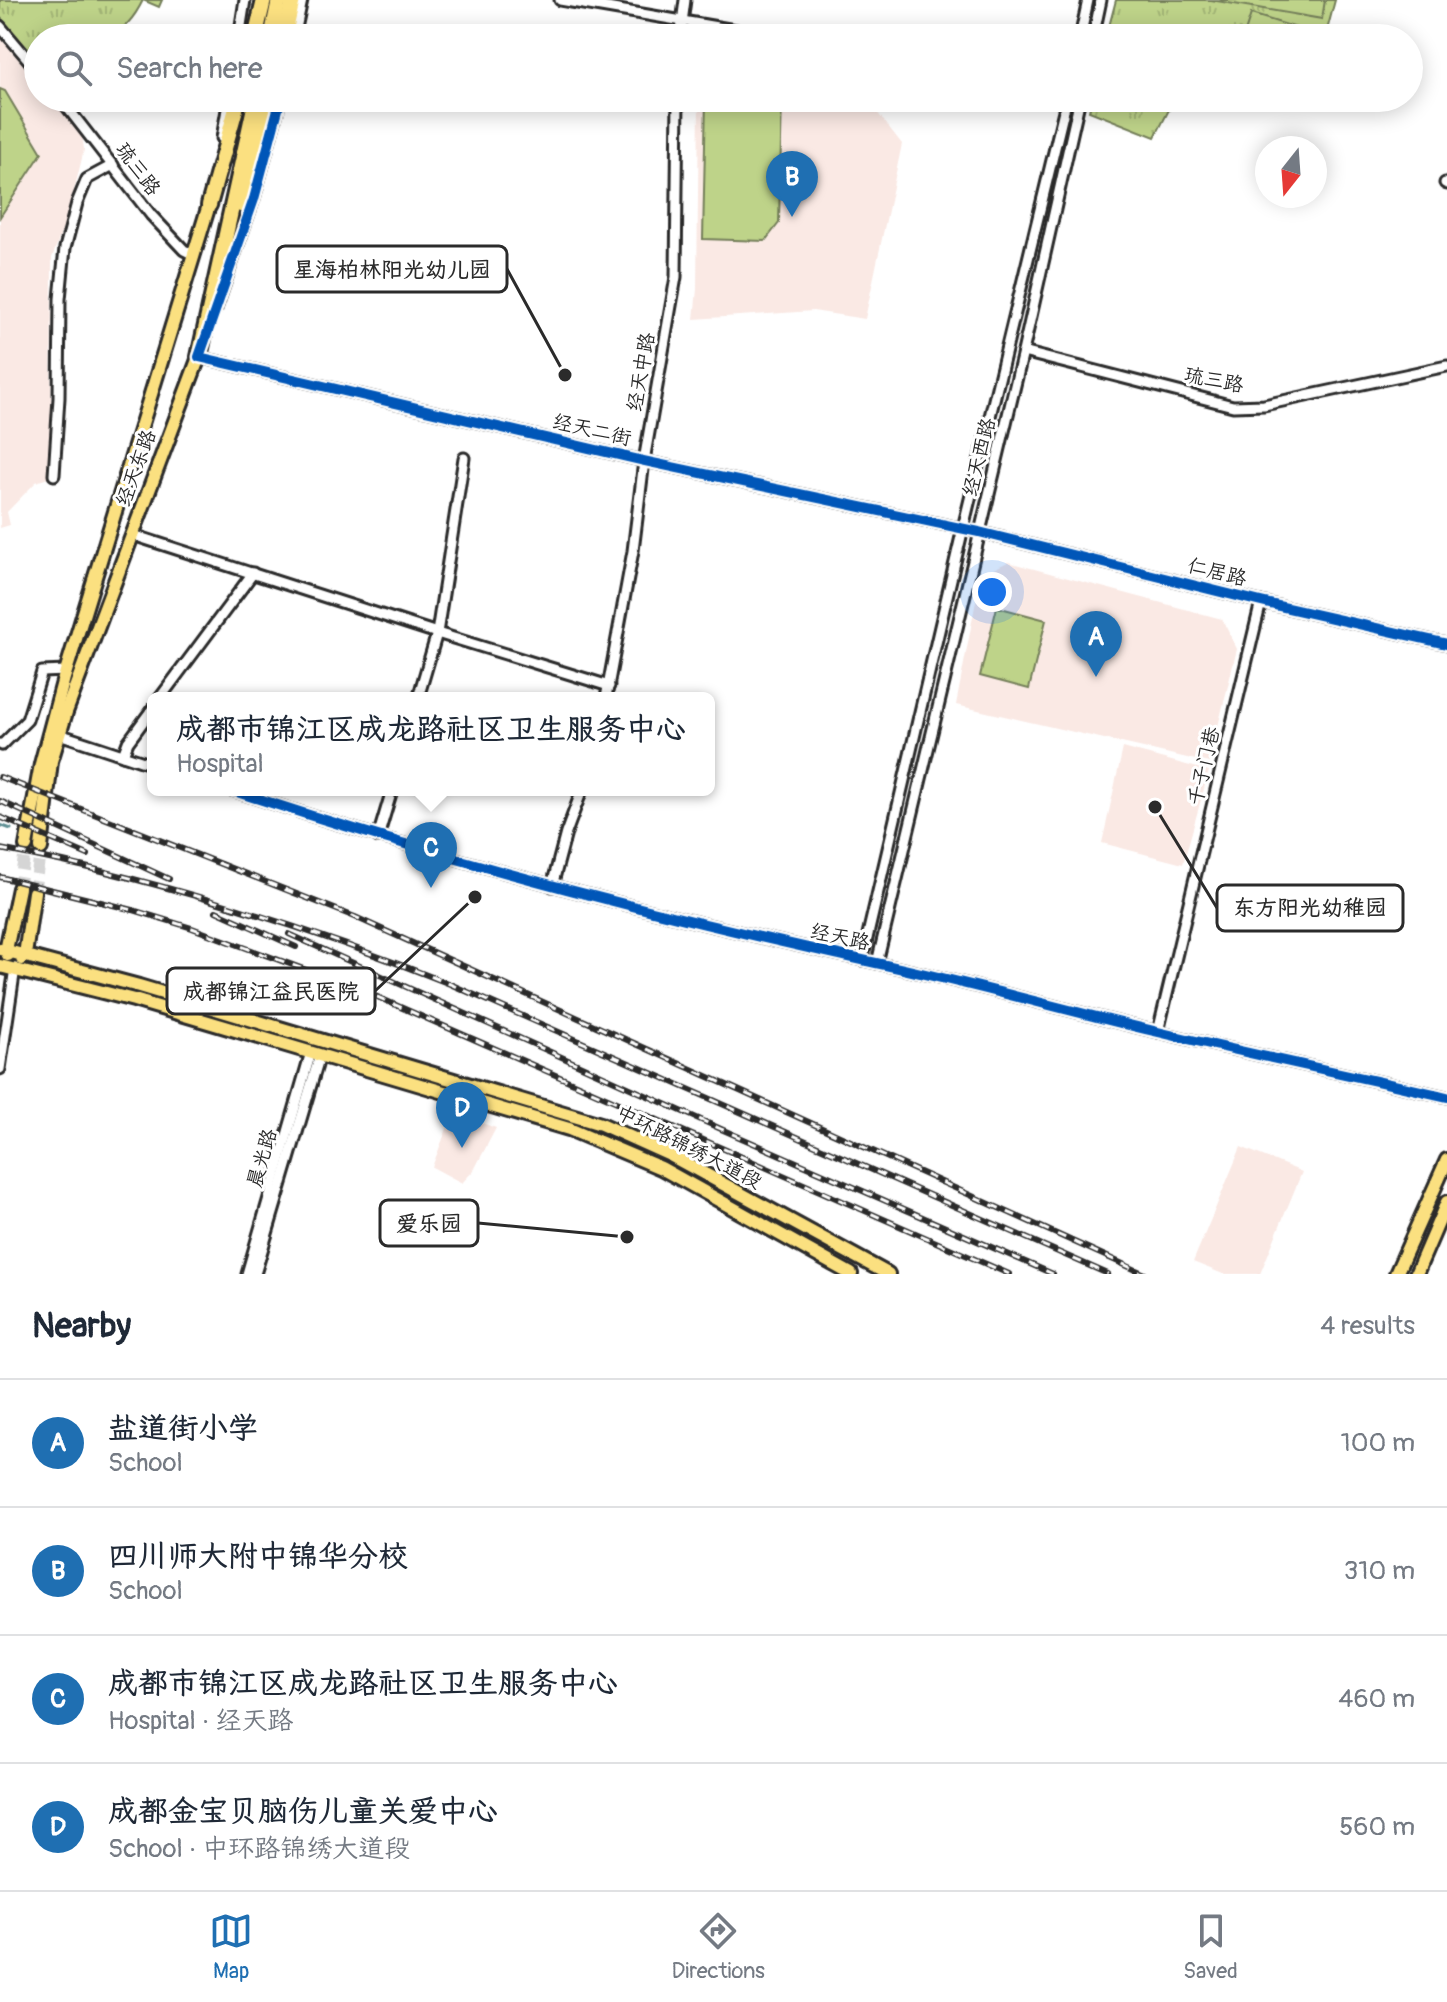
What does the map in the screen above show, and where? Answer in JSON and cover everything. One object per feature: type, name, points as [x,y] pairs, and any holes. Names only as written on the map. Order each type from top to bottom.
[{"type":"highway","points":[[257,24],[262,0]]},
{"type":"highway","points":[[274,24],[279,0]]},
{"type":"highway","points":[[287,24],[293,0]]},
{"type":"highway","name":"经天东路","points":[[209,205],[235,112]]},
{"type":"highway","name":"经天东路","points":[[199,357],[253,112]]},
{"type":"highway","points":[[219,274],[265,112]]},
{"type":"main road","name":"经天东路","points":[[26,846],[66,671],[209,205]]},
{"type":"main road","name":"经天东路","points":[[41,848],[54,732],[133,535],[199,357]]},
{"type":"main road","points":[[19,888],[3,950],[15,968],[25,955],[34,892]]},
{"type":"main road","name":"中环路锦绣大道段","points":[[3,950],[139,986],[601,1124],[670,1155],[888,1274]]},
{"type":"main road","name":"中环路锦绣大道段","points":[[0,966],[316,1054],[569,1129],[606,1143],[722,1199],[808,1252],[851,1274]]},
{"type":"main road","points":[[1396,1274],[1447,1160]]},
{"type":"main road","points":[[1416,1274],[1447,1202]]},
{"type":"street","points":[[241,24],[245,0]]},
{"type":"street","points":[[297,24],[302,0]]},
{"type":"street","points":[[560,0],[703,24]]},
{"type":"street","points":[[680,24],[685,0]]},
{"type":"street","points":[[1083,24],[1088,0]]},
{"type":"street","points":[[1096,24],[1101,0]]},
{"type":"street","points":[[0,26],[24,54]]},
{"type":"street","name":"琉三路","points":[[71,112],[151,215],[184,250],[194,255]]},
{"type":"street","points":[[209,205],[226,112]]},
{"type":"street","points":[[199,357],[254,199],[277,112]]},
{"type":"street","name":"经天中路","points":[[608,692],[676,277],[678,112]]},
{"type":"street","name":"经天西路","points":[[862,960],[1064,112]]},
{"type":"street","name":"经天西路","points":[[877,963],[1023,352],[1077,112]]},
{"type":"street","points":[[54,475],[60,299],[65,248],[87,179],[113,165]]},
{"type":"street","name":"琉三路","points":[[1023,352],[1233,406],[1264,405],[1447,366]]},
{"type":"street","name":"经天二街","points":[[199,357],[644,461],[979,532]]},
{"type":"street","points":[[420,692],[437,633],[464,458]]},
{"type":"street","name":"仁居路","points":[[979,532],[1261,602],[1447,644]]},
{"type":"street","points":[[133,535],[609,686]]},
{"type":"street","points":[[164,692],[253,573]]},
{"type":"street","name":"千子门巷","points":[[1158,1032],[1261,602]]},
{"type":"street","points":[[0,744],[27,720],[42,672],[66,671]]},
{"type":"street","points":[[123,755],[128,742],[147,716]]},
{"type":"street","points":[[54,732],[147,763]]},
{"type":"street","name":"经天路","points":[[250,796],[378,837],[713,927],[1447,1097]]},
{"type":"street","points":[[378,837],[390,796]]},
{"type":"street","points":[[552,886],[580,796]]},
{"type":"street","points":[[0,1069],[15,968]]},
{"type":"street","name":"晨光路","points":[[247,1274],[316,1054]]},
{"type":"street","name":"晨光路","points":[[255,1274],[316,1054]]},
{"type":"shaded area","points":[[0,37],[24,65],[24,112],[65,112],[82,132],[84,150],[69,211],[52,258],[48,478],[36,482],[7,512],[10,525],[0,528]]},
{"type":"shaded area","points":[[699,112],[877,112],[902,144],[865,319],[813,311],[694,319]]},
{"type":"shaded area","points":[[1008,562],[1222,619],[1237,649],[1209,763],[956,705],[981,575]]},
{"type":"shaded area","points":[[1123,748],[1209,771],[1183,864],[1102,843]]},
{"type":"shaded area","points":[[453,1113],[496,1128],[474,1170],[462,1183],[432,1167]]},
{"type":"shaded area","points":[[1241,1147],[1302,1172],[1260,1274],[1223,1274],[1193,1262]]},
{"type":"green space","points":[[0,0],[143,0],[127,24],[24,24],[24,46],[0,17]]},
{"type":"green space","points":[[143,0],[162,0],[159,7]]},
{"type":"green space","points":[[1116,0],[1335,0],[1329,24],[1110,24]]},
{"type":"green space","points":[[1211,0],[1325,0],[1322,19]]},
{"type":"green space","points":[[1251,14],[1284,24],[1248,24]]},
{"type":"green space","points":[[0,89],[5,91],[42,153],[0,217]]},
{"type":"green space","points":[[706,112],[782,112],[779,223],[765,241],[703,239]]},
{"type":"green space","points":[[1092,112],[1168,112],[1155,137]]},
{"type":"green space","points":[[997,607],[1046,620],[1029,689],[980,676]]},
{"type":"waterway","points":[[0,825],[11,829]]},
{"type":"tunnel","points":[[19,888],[26,846]]},
{"type":"tunnel","points":[[34,892],[41,848]]},
{"type":"railway","points":[[0,777],[355,917],[1145,1274]]},
{"type":"railway","points":[[0,801],[169,879]]},
{"type":"railway","points":[[0,817],[88,855]]},
{"type":"railway","points":[[0,849],[172,889],[284,923],[450,984],[1108,1274]]},
{"type":"railway","points":[[0,877],[192,928],[366,992],[1009,1274]]},
{"type":"railway","points":[[216,911],[296,947]]},
{"type":"railway","points":[[289,934],[721,1129],[1053,1274]]},
{"type":"cycle path","points":[[277,112],[254,199],[199,357],[644,461],[979,532],[1261,602],[1447,644]]},
{"type":"cycle path","points":[[249,796],[391,840],[632,906],[947,979],[1123,1024],[1447,1097]]},
{"type":"place","name":"四川师大附中锦华分校","points":[[792,217]]},
{"type":"place","name":"星海柏林阳光幼儿园","points":[[565,375]]},
{"type":"place","name":"盐道街小学","points":[[1096,677]]},
{"type":"place","name":"东方阳光幼稚园","points":[[1155,807]]},
{"type":"place","name":"成都市锦江区成龙路社区卫生服务中心","points":[[431,888]]},
{"type":"place","name":"成都锦江益民医院","points":[[475,897]]},
{"type":"place","name":"成都金宝贝脑伤儿童关爱中心","points":[[462,1148]]},
{"type":"place","name":"爱乐园","points":[[627,1237]]}]
